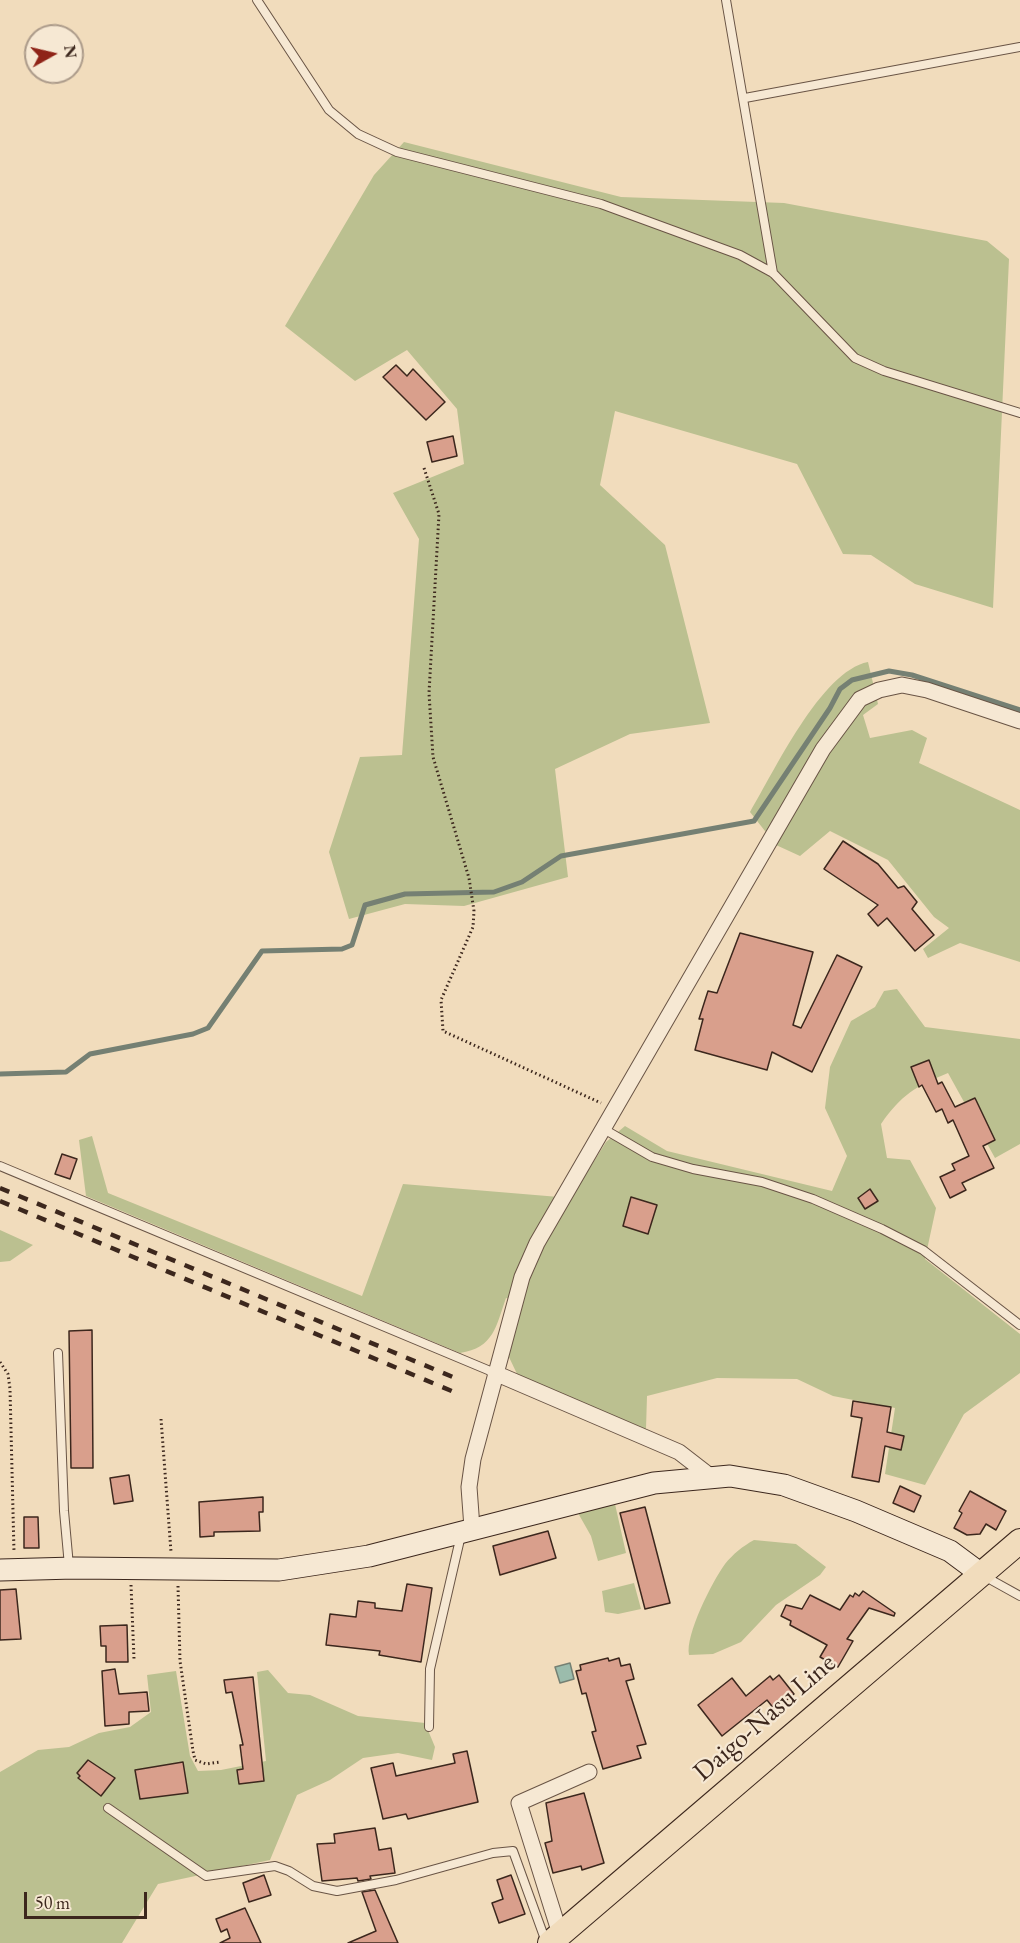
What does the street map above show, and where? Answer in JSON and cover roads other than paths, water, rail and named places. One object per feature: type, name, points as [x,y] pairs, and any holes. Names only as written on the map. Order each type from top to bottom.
[{"type":"main road","name":"Daigo-Nasu Line","points":[[552,1940],[1020,1541]]},
{"type":"street","points":[[467,1529],[472,1459],[522,1277],[537,1243],[823,749],[860,699],[879,690],[902,685],[927,690],[1020,721]]},
{"type":"street","points":[[495,1373],[679,1452],[710,1476]]},
{"type":"street","points":[[7,1570],[70,1568],[279,1570],[369,1556],[467,1529],[654,1483],[710,1476],[757,1479],[784,1485],[856,1511],[950,1551],[981,1574]]},
{"type":"street","points":[[552,1940],[519,1803],[589,1772]]},
{"type":"lane","points":[[257,0],[329,110],[358,134],[397,152],[601,204],[740,255],[773,273],[855,358],[884,371],[1020,413]]},
{"type":"lane","points":[[726,0],[745,98],[773,273]]},
{"type":"lane","points":[[745,98],[1020,47]]},
{"type":"lane","points":[[602,1128],[652,1157],[693,1169],[762,1182],[813,1199],[882,1229],[923,1250],[1020,1325]]},
{"type":"lane","points":[[0,1166],[495,1373]]},
{"type":"lane","points":[[58,1353],[64,1511],[70,1568]]},
{"type":"lane","points":[[429,1727],[430,1670],[467,1529]]},
{"type":"lane","points":[[981,1574],[1020,1596]]},
{"type":"lane","points":[[108,1808],[206,1876],[275,1866],[289,1871],[313,1886],[338,1892],[396,1880],[493,1853],[513,1851],[552,1940]]},
{"type":"waterway","points":[[0,1074],[66,1072],[90,1054],[193,1034],[208,1028],[262,951],[342,949],[352,945],[365,905],[405,894],[494,892],[522,882],[561,856],[754,821],[830,708],[840,689],[852,680],[889,671],[912,675],[1020,710]]},
{"type":"railway","points":[[0,1188],[460,1380]]},
{"type":"railway","points":[[0,1201],[454,1392]]}]
